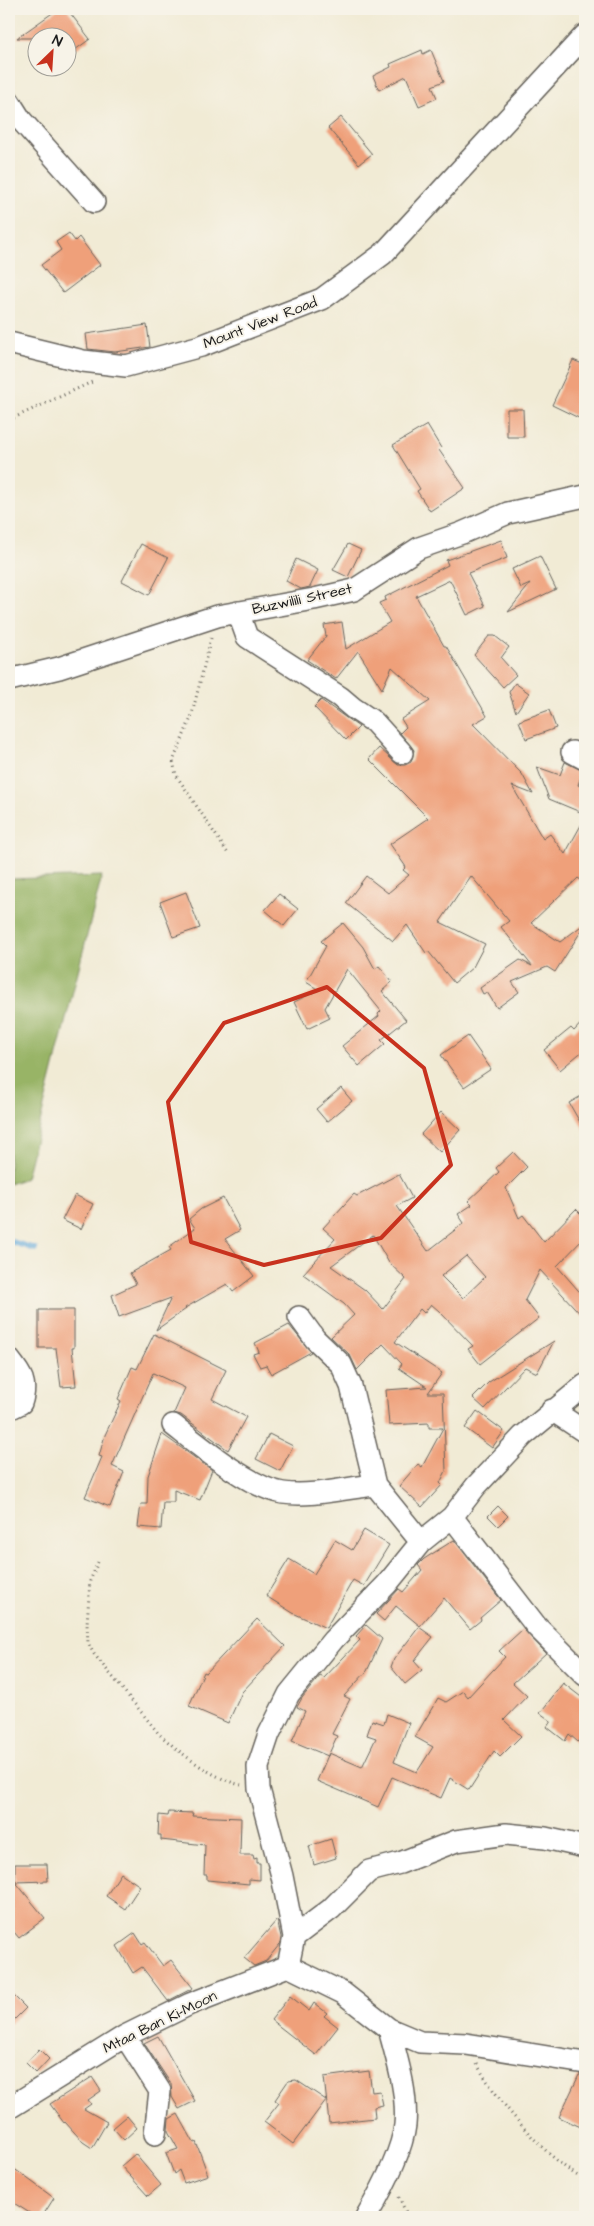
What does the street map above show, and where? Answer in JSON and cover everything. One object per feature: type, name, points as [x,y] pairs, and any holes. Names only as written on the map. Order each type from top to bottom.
[{"type":"street","name":"Mount View Road","points":[[9,343],[83,361],[126,366],[200,346],[322,299],[383,254],[585,35]]},
{"type":"street","points":[[9,101],[21,120],[94,202]]},
{"type":"street","name":"Buzwilili Street","points":[[9,680],[59,668],[217,616],[354,590],[419,548],[462,534],[508,513],[585,496]]},
{"type":"street","points":[[238,612],[247,637],[340,696],[353,708],[374,722],[402,753]]},
{"type":"street","points":[[299,1317],[316,1339],[333,1354],[346,1375],[374,1485],[421,1542]]},
{"type":"street","points":[[9,1359],[19,1371],[26,1390],[21,1402],[9,1409]]},
{"type":"street","points":[[585,1385],[552,1410],[523,1436],[476,1486],[452,1517],[421,1542],[387,1584],[333,1640],[290,1694],[269,1734],[258,1767],[258,1790],[282,1876],[294,1937],[288,1964],[343,1993],[389,2029],[420,2042],[466,2044],[585,2063]]},
{"type":"street","points":[[552,1410],[585,1432]]},
{"type":"street","points":[[173,1425],[257,1484],[282,1493],[307,1493],[374,1485]]},
{"type":"street","points":[[452,1517],[536,1627],[585,1675]]},
{"type":"street","points":[[294,1937],[331,1909],[369,1871],[400,1863],[456,1841],[506,1834],[545,1838],[585,1847]]},
{"type":"street","name":"Mtaa Ban Ki-Moon","points":[[9,2108],[125,2036],[190,2004],[288,1964]]},
{"type":"street","points":[[366,2217],[389,2174],[405,2126],[405,2102],[389,2029]]},
{"type":"street","points":[[125,2036],[160,2091],[155,2134]]},
{"type":"path","points":[[9,420],[100,379]]},
{"type":"path","points":[[217,616],[191,718],[173,761],[176,775],[229,855]]},
{"type":"path","points":[[98,1562],[90,1581],[87,1624],[88,1643],[94,1654],[159,1734],[169,1743],[215,1775],[258,1790]]},
{"type":"path","points":[[466,2044],[485,2079],[542,2148],[557,2162],[585,2180]]},
{"type":"highlighted area","points":[[327,987],[424,1068],[451,1165],[381,1238],[264,1265],[191,1242],[168,1102],[224,1023]]},
{"type":"green space","points":[[102,876],[26,1178],[9,1184],[9,879]]},
{"type":"building","points":[[58,9],[67,9],[90,39],[78,48],[78,28],[31,28]]},
{"type":"building","points":[[28,30],[28,38],[17,38]]},
{"type":"building","points":[[422,50],[423,54],[431,50],[444,81],[432,86],[437,98],[419,106],[406,76],[379,90],[373,76],[391,67],[390,64]]},
{"type":"building","points":[[341,117],[372,154],[359,164],[328,128]]},
{"type":"building","points":[[69,233],[75,241],[79,237],[100,265],[63,293],[41,265],[61,250],[56,242]]},
{"type":"building","points":[[147,325],[150,347],[115,352],[88,349],[86,334]]},
{"type":"building","points":[[573,360],[585,365],[585,421],[552,405]]},
{"type":"building","points":[[507,409],[523,409],[524,437],[507,437]]},
{"type":"building","points":[[427,425],[441,448],[439,450],[465,488],[430,511],[417,491],[420,489],[393,445]]},
{"type":"building","points":[[501,540],[507,558],[468,573],[485,606],[467,615],[450,580],[416,596],[487,716],[473,724],[522,774],[533,794],[512,786],[543,839],[550,834],[565,854],[585,818],[585,883],[578,878],[531,923],[560,942],[585,925],[555,972],[547,967],[512,982],[519,992],[497,1008],[487,992],[483,994],[480,988],[520,960],[532,966],[501,927],[509,921],[471,876],[440,922],[485,944],[473,967],[454,983],[428,951],[426,953],[407,925],[393,941],[346,903],[366,876],[388,893],[409,875],[403,870],[406,867],[390,844],[428,818],[369,759],[379,748],[398,765],[405,765],[411,762],[414,750],[400,733],[406,727],[401,719],[430,701],[392,667],[382,689],[358,651],[336,679],[307,660],[326,636],[324,625],[342,622],[346,649],[390,622],[379,603],[386,600],[385,597],[448,565],[446,560]]},
{"type":"building","points":[[141,544],[168,558],[149,595],[122,581]]},
{"type":"building","points":[[348,544],[361,550],[348,577],[333,570]]},
{"type":"building","points":[[540,556],[556,589],[508,612],[530,584],[521,588],[512,569]]},
{"type":"building","points":[[296,559],[318,570],[310,587],[301,589],[286,581]]},
{"type":"building","points":[[489,636],[495,636],[509,647],[501,658],[516,675],[503,687],[474,655]]},
{"type":"building","points":[[515,683],[529,693],[516,712],[509,692]]},
{"type":"building","points":[[321,700],[359,727],[346,740],[314,707]]},
{"type":"building","points":[[549,710],[556,728],[526,739],[519,721]]},
{"type":"building","points":[[565,762],[583,771],[578,785],[585,788],[585,814],[549,799],[537,767],[560,775]]},
{"type":"building","points":[[186,892],[200,928],[173,937],[160,902]]},
{"type":"building","points":[[279,894],[298,909],[284,926],[265,910]]},
{"type":"building","points":[[343,923],[363,947],[375,969],[379,966],[392,982],[382,991],[406,1020],[381,1040],[385,1044],[359,1066],[342,1046],[379,1016],[378,1014],[381,1011],[347,969],[325,1008],[330,1018],[307,1029],[294,1002],[319,990],[306,982],[326,946],[321,941]]},
{"type":"building","points":[[585,1019],[585,1049],[560,1070],[544,1050],[571,1028],[574,1031]]},
{"type":"building","points":[[468,1036],[491,1069],[464,1087],[441,1055]]},
{"type":"building","points":[[341,1088],[352,1101],[327,1122],[316,1109]]},
{"type":"building","points":[[585,1094],[585,1131],[569,1103]]},
{"type":"building","points":[[441,1112],[460,1130],[440,1152],[421,1134]]},
{"type":"building","points":[[513,1152],[527,1167],[506,1188],[519,1218],[523,1215],[544,1242],[576,1209],[585,1218],[585,1237],[557,1266],[585,1298],[585,1319],[540,1270],[525,1300],[539,1318],[480,1364],[468,1349],[473,1346],[439,1311],[431,1304],[424,1313],[420,1309],[395,1342],[442,1373],[428,1393],[443,1393],[446,1471],[440,1483],[442,1485],[422,1507],[399,1486],[418,1464],[422,1467],[443,1428],[429,1428],[429,1423],[389,1425],[386,1390],[427,1387],[399,1368],[402,1364],[383,1344],[357,1370],[350,1355],[331,1337],[354,1315],[344,1304],[303,1274],[335,1239],[323,1228],[354,1194],[357,1196],[399,1174],[412,1198],[397,1206],[428,1251],[464,1223],[458,1214],[472,1205],[468,1201],[499,1172],[496,1168]],"holes":[[[373,1235],[389,1263],[406,1279],[383,1309],[365,1290],[331,1266]],[[466,1256],[485,1277],[463,1298],[441,1276]]]},
{"type":"building","points":[[75,1195],[93,1204],[81,1229],[62,1220]]},
{"type":"building","points":[[223,1198],[240,1230],[225,1239],[254,1276],[233,1292],[227,1284],[185,1308],[156,1330],[171,1298],[119,1317],[112,1295],[136,1284],[130,1273],[171,1250],[169,1247],[195,1228],[189,1219],[201,1209]]},
{"type":"building","points":[[39,1310],[74,1310],[74,1348],[72,1348],[76,1386],[61,1387],[56,1348],[39,1348]]},
{"type":"building","points":[[289,1325],[311,1352],[271,1374],[266,1365],[260,1367],[253,1354],[259,1352],[255,1343]]},
{"type":"building","points":[[154,1334],[226,1370],[212,1399],[246,1417],[228,1450],[181,1415],[174,1413],[185,1388],[153,1373],[112,1466],[124,1472],[110,1507],[85,1497],[102,1457],[99,1456],[105,1435],[121,1401],[118,1399],[132,1367],[137,1369]]},
{"type":"building","points":[[554,1341],[537,1373],[525,1367],[485,1409],[473,1398],[489,1382]]},
{"type":"building","points":[[477,1411],[504,1431],[492,1448],[465,1428]]},
{"type":"building","points":[[162,1434],[212,1470],[200,1500],[174,1490],[174,1502],[163,1502],[161,1529],[138,1527],[141,1504],[147,1504],[148,1476]]},
{"type":"building","points":[[269,1434],[293,1446],[280,1471],[256,1459]]},
{"type":"building","points":[[498,1506],[508,1516],[498,1526],[488,1516]]},
{"type":"building","points":[[364,1530],[389,1545],[364,1586],[353,1580],[326,1628],[293,1613],[266,1596],[289,1559],[314,1574],[335,1540],[352,1550]]},
{"type":"building","points":[[454,1540],[501,1600],[480,1618],[481,1620],[470,1629],[444,1598],[420,1626],[396,1606],[384,1621],[376,1614],[399,1589],[403,1592],[422,1570],[418,1565],[424,1559]]},
{"type":"building","points":[[257,1619],[285,1646],[242,1692],[228,1723],[189,1706],[204,1672],[206,1673]]},
{"type":"building","points":[[366,1625],[382,1639],[367,1671],[344,1696],[350,1699],[332,1734],[337,1736],[328,1756],[292,1741],[305,1711],[297,1707],[302,1698],[320,1676],[324,1678],[360,1640],[356,1636]]},
{"type":"building","points":[[419,1627],[433,1637],[414,1661],[422,1670],[405,1684],[391,1667],[394,1659]]},
{"type":"building","points":[[523,1629],[546,1653],[513,1683],[527,1696],[504,1720],[521,1736],[500,1757],[494,1751],[469,1790],[450,1778],[441,1798],[392,1777],[378,1807],[317,1781],[329,1753],[362,1767],[376,1738],[367,1735],[372,1720],[384,1724],[387,1714],[409,1723],[394,1762],[417,1772],[433,1747],[415,1737],[438,1698],[446,1702],[463,1691],[468,1697],[505,1657],[499,1651]]},
{"type":"building","points":[[563,1683],[585,1700],[585,1733],[578,1742],[569,1734],[565,1741],[547,1727],[551,1721],[540,1713]]},
{"type":"building","points":[[169,1812],[193,1813],[192,1816],[241,1818],[240,1855],[253,1855],[254,1859],[257,1858],[257,1863],[260,1863],[260,1880],[249,1879],[249,1884],[207,1880],[207,1875],[204,1875],[205,1845],[161,1840],[161,1835],[158,1835],[159,1815],[168,1816]]},
{"type":"building","points":[[331,1839],[336,1858],[314,1865],[309,1846]]},
{"type":"building","points":[[15,1864],[47,1864],[48,1881],[15,1882]]},
{"type":"building","points":[[121,1873],[140,1886],[125,1909],[106,1896]]},
{"type":"building","points":[[9,1874],[45,1918],[19,1938],[9,1926]]},
{"type":"building","points":[[277,1920],[281,1937],[280,1944],[266,1961],[254,1966],[244,1958]]},
{"type":"building","points":[[135,1933],[142,1944],[145,1942],[163,1966],[171,1960],[193,1988],[168,2001],[142,1967],[133,1973],[117,1946]]},
{"type":"building","points":[[9,1991],[26,2008],[9,2025]]},
{"type":"building","points":[[290,1996],[309,2011],[314,2003],[327,2013],[324,2016],[338,2027],[316,2055],[271,2020]]},
{"type":"building","points":[[158,2036],[195,2101],[179,2109],[172,2097],[171,2084],[144,2043]]},
{"type":"building","points":[[39,2049],[49,2059],[36,2073],[26,2063]]},
{"type":"building","points":[[369,2071],[372,2092],[380,2091],[383,2105],[374,2107],[375,2118],[329,2123],[324,2077]]},
{"type":"building","points":[[579,2075],[585,2075],[585,2129],[559,2117]]},
{"type":"building","points":[[92,2077],[101,2091],[88,2100],[91,2104],[84,2109],[107,2122],[92,2148],[83,2142],[64,2123],[50,2104]]},
{"type":"building","points":[[296,2080],[326,2100],[293,2144],[264,2122],[279,2103],[275,2100],[288,2081]]},
{"type":"building","points":[[178,2114],[194,2143],[196,2142],[208,2175],[184,2183],[179,2170],[174,2174],[166,2153],[178,2149],[168,2131],[169,2119]]},
{"type":"building","points":[[127,2116],[137,2128],[124,2140],[113,2128]]},
{"type":"building","points":[[135,2154],[161,2185],[148,2196],[121,2166]]},
{"type":"building","points":[[9,2165],[54,2198],[42,2217],[36,2217],[9,2200]]},
{"type":"waterway","points":[[9,1241],[35,1249]]}]
